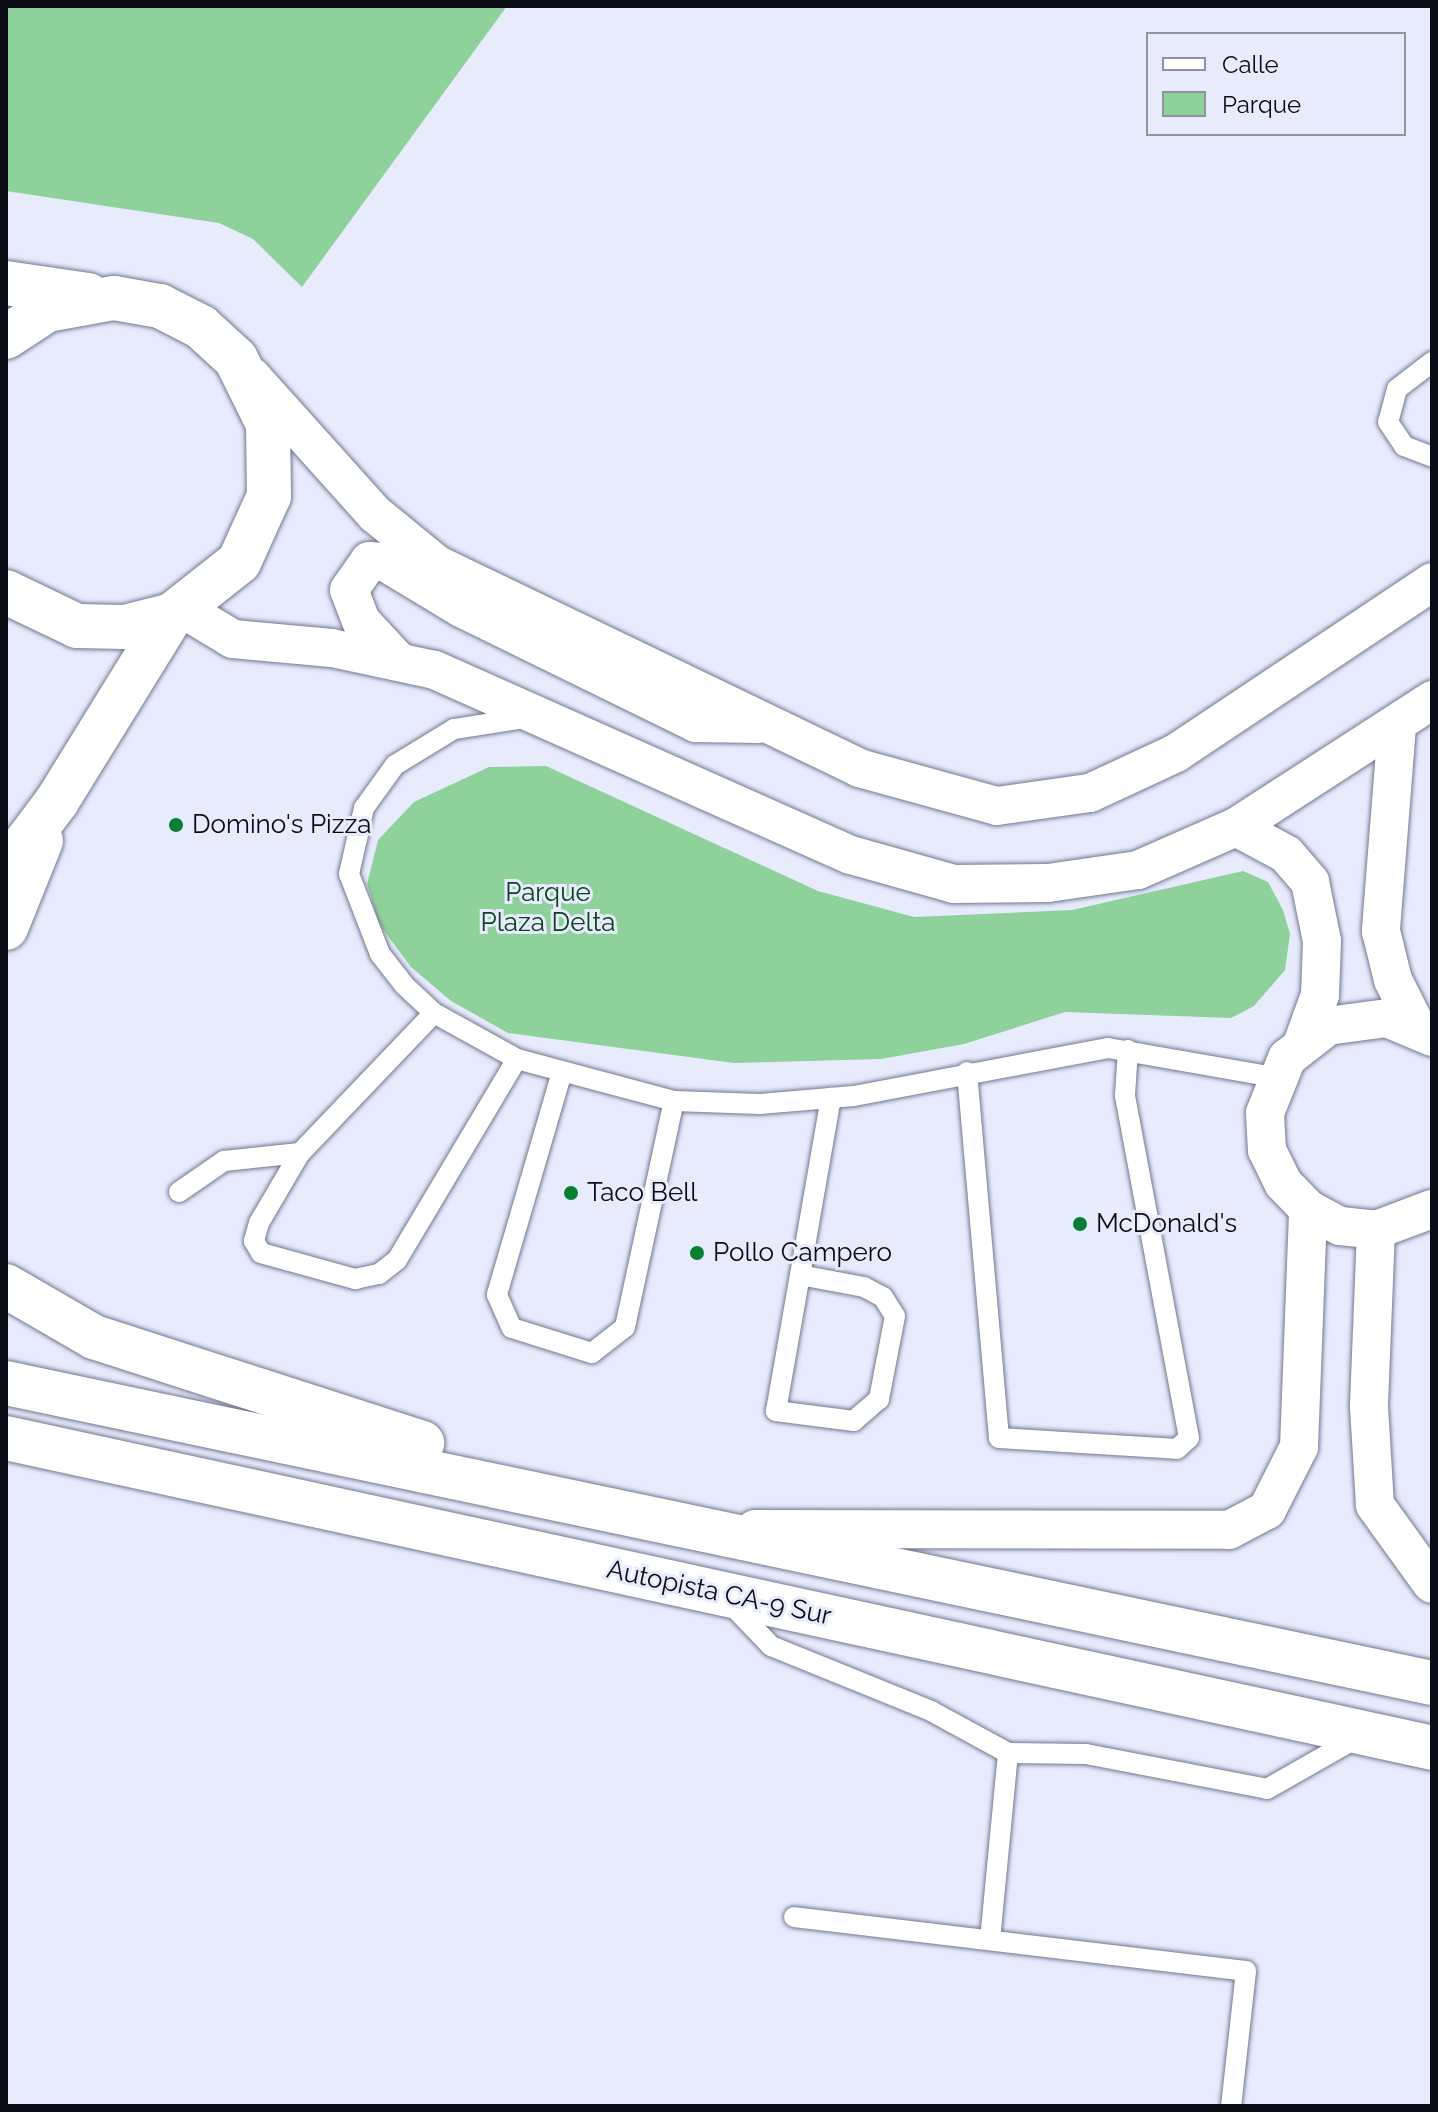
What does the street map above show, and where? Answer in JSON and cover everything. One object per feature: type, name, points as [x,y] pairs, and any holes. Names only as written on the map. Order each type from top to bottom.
[{"type":"main road","points":[[6,283],[160,306],[201,327],[236,359],[268,424],[269,496],[239,562],[178,612],[57,801],[6,869]]},
{"type":"main road","points":[[6,337],[47,310],[114,298]]},
{"type":"main road","points":[[6,592],[77,626],[125,627],[178,612]]},
{"type":"main road","points":[[6,928],[57,801]]},
{"type":"main road","points":[[6,1286],[51,1316],[136,1352],[641,1512]]},
{"type":"main road","points":[[6,1383],[641,1512],[1432,1683]]},
{"type":"main road","name":"Autopista CA-9 Sur","points":[[6,1438],[1432,1748]]},
{"type":"street","points":[[236,359],[375,514],[436,564],[859,768],[947,796],[997,806],[1046,804],[1090,793],[1176,753],[1432,582]]},
{"type":"street","points":[[398,661],[361,621],[349,590],[369,561],[385,562],[461,608],[696,723],[769,724]]},
{"type":"street","points":[[178,612],[233,639],[398,661],[542,715],[851,855],[954,884],[1048,883],[1138,870],[1236,827],[1397,726],[1432,700]]},
{"type":"street","points":[[1397,726],[1381,931],[1393,980],[1424,1032]]},
{"type":"street","points":[[1236,827],[1286,854],[1310,882],[1322,954],[1320,995],[1303,1042],[1275,1077],[1265,1113],[1267,1150],[1283,1183],[1308,1209],[1340,1226],[1376,1230],[1432,1209]]},
{"type":"street","points":[[1303,1042],[1357,1017],[1424,1032]]},
{"type":"street","points":[[716,1529],[1229,1530],[1267,1510],[1299,1447],[1308,1209]]},
{"type":"street","points":[[1376,1230],[1369,1407],[1375,1505],[1432,1584]]},
{"type":"lane","points":[[1432,362],[1397,389],[1388,422],[1404,446],[1432,457]]},
{"type":"lane","points":[[542,715],[454,729],[421,746],[395,765],[364,808],[349,874],[362,916],[380,954],[434,1013],[517,1059],[674,1101],[831,1098],[1071,1050],[1128,1050],[1275,1077]]},
{"type":"lane","points":[[434,1013],[300,1153],[259,1223],[254,1241],[261,1253],[355,1279],[379,1274],[397,1260],[517,1059]]},
{"type":"lane","points":[[967,1072],[999,1438],[1177,1449],[1189,1438],[1125,1095],[1128,1050]]},
{"type":"lane","points":[[562,1072],[497,1295],[512,1328],[592,1353],[625,1327],[674,1101]]},
{"type":"lane","points":[[800,1275],[864,1287],[883,1297],[895,1316],[879,1399],[854,1421],[776,1411],[831,1098]]},
{"type":"lane","points":[[179,1192],[224,1161],[300,1153]]},
{"type":"lane","points":[[722,1594],[771,1646],[931,1711],[1008,1753],[1086,1754],[1267,1789],[1364,1734]]},
{"type":"lane","points":[[990,1940],[1008,1753]]},
{"type":"lane","points":[[794,1917],[1246,1971],[1231,2106]]},
{"type":"green space","points":[[6,6],[507,6],[302,287],[253,239],[219,223],[6,191]]},
{"type":"green space","name":"Parque Plaza Delta","points":[[546,766],[818,891],[914,917],[1072,910],[1243,871],[1268,882],[1283,910],[1290,934],[1285,970],[1254,1006],[1231,1018],[1065,1012],[964,1044],[881,1059],[734,1063],[508,1033],[451,1001],[411,967],[379,924],[367,884],[378,840],[414,802],[489,767]]},
{"type":"place","name":"Domino's Pizza","points":[[176,825]]},
{"type":"place","name":"Taco Bell","points":[[571,1193]]},
{"type":"place","name":"McDonald's","points":[[1080,1224]]},
{"type":"place","name":"Pollo Campero","points":[[697,1253]]}]
